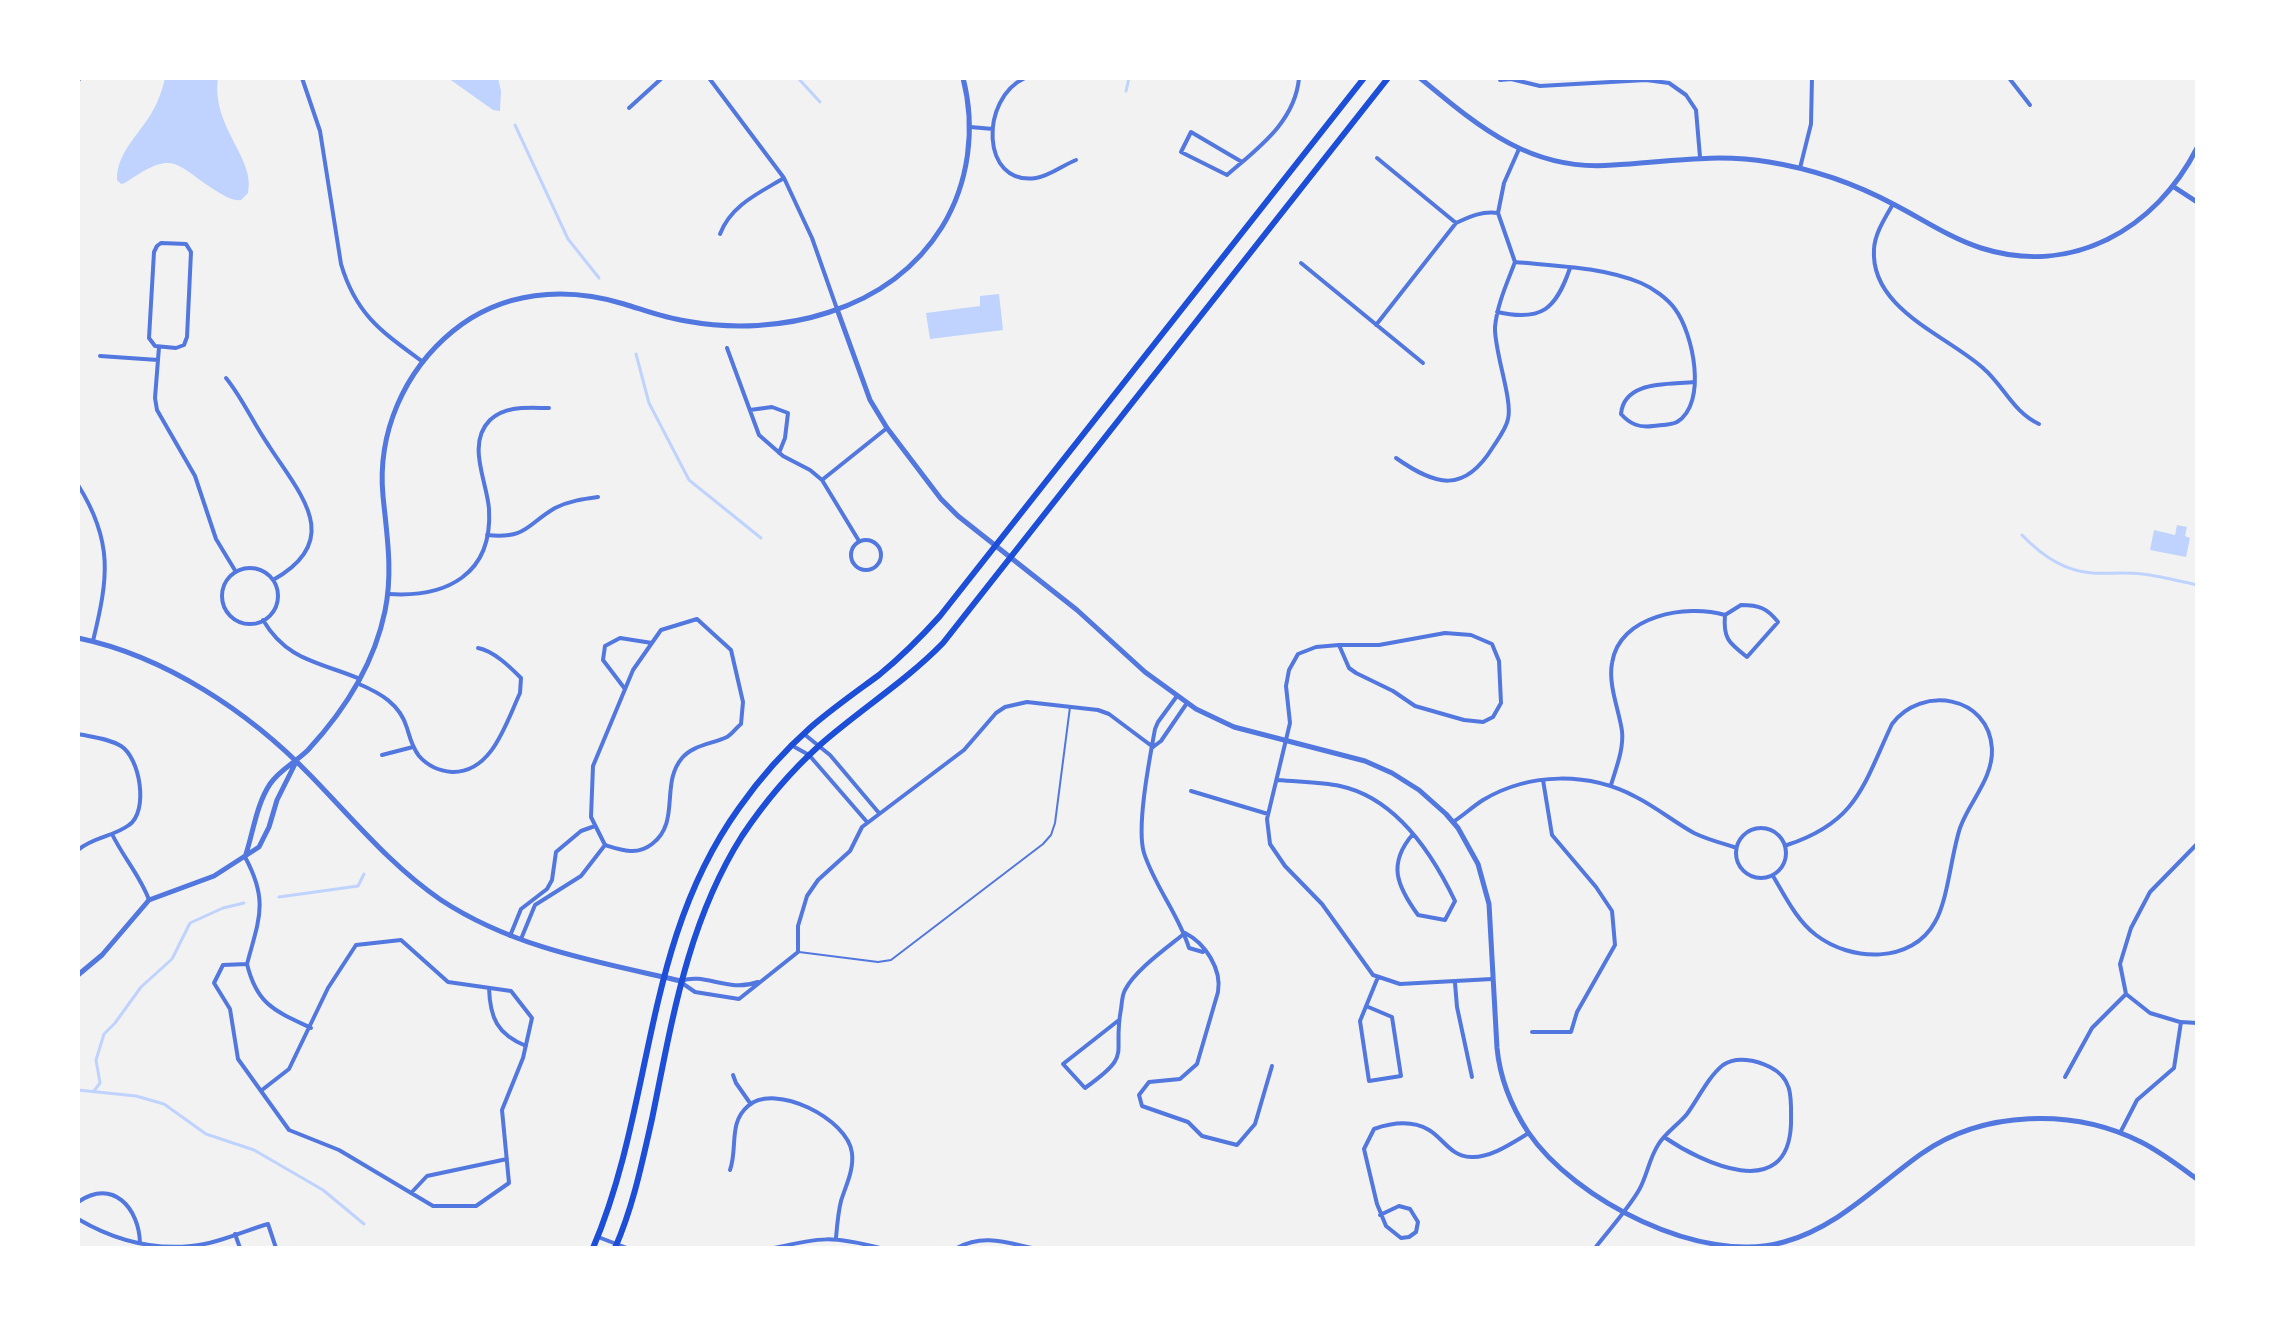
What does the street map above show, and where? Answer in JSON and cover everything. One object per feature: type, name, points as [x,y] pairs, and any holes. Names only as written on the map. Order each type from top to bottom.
[{"type":"main road","points":[[593,1248],[619,1176],[662,977],[686,903],[714,847],[753,788],[791,745],[902,655],[940,616],[1364,78]]},
{"type":"main road","points":[[616,1246],[639,1175],[694,935],[723,869],[755,817],[809,755],[923,663],[943,643],[1388,78]]},
{"type":"street","points":[[302,78],[320,131],[346,281],[372,324],[423,362]]},
{"type":"street","points":[[629,108],[662,78]]},
{"type":"street","points":[[709,78],[784,178],[805,220],[863,385],[887,428],[947,507],[1187,703],[1234,727],[1365,761],[1392,773],[1419,790],[1453,822],[1478,864],[1484,885],[1491,924],[1499,1066],[1511,1101],[1529,1133],[1552,1160],[1575,1180],[1650,1225],[1691,1240],[1737,1247],[1779,1244],[1827,1224],[1942,1141],[1983,1126],[2025,1119],[2068,1120],[2120,1133],[2158,1151],[2197,1179]]},
{"type":"street","points":[[311,1028],[270,1008],[253,988],[247,964],[261,900],[256,878],[245,857],[269,786],[330,725],[360,682],[379,636],[388,594],[390,546],[383,495],[384,450],[388,427],[399,398],[423,362],[452,332],[472,318],[502,304],[531,296],[574,293],[684,321],[737,326],[786,322],[837,309],[874,293],[905,270],[934,239],[947,219],[963,180],[970,127],[963,78]]},
{"type":"street","points":[[1025,78],[1004,92],[993,129],[995,155],[1015,175],[1034,178],[1076,160]]},
{"type":"street","points":[[1242,162],[1191,132],[1181,152],[1227,175],[1242,162],[1281,125],[1294,107],[1299,78]]},
{"type":"street","points":[[1420,78],[1477,124],[1519,149],[1560,163],[1586,166],[1700,157],[1739,158],[1800,168],[1831,177],[1893,204],[1942,231],[2003,254],[2044,256],[2082,249],[2121,233],[2153,210],[2174,187],[2197,148]]},
{"type":"street","points":[[1800,168],[1813,109],[1812,78]]},
{"type":"street","points":[[2009,78],[2030,105]]},
{"type":"street","points":[[1500,80],[1511,79],[1540,86],[1646,80],[1669,83],[1686,95],[1696,110],[1700,157]]},
{"type":"street","points":[[970,127],[993,129]]},
{"type":"street","points":[[1396,458],[1435,481],[1449,482],[1468,476],[1485,460],[1509,418],[1495,331],[1497,312],[1515,262],[1498,213],[1504,183],[1519,149]]},
{"type":"street","points":[[1377,158],[1456,223]]},
{"type":"street","points":[[720,234],[738,206],[784,178]]},
{"type":"street","points":[[2174,187],[2197,202]]},
{"type":"street","points":[[1893,204],[1874,247],[1874,260],[1882,285],[1899,307],[1982,366],[2020,412],[2039,424]]},
{"type":"street","points":[[1376,325],[1456,223],[1475,214],[1488,211],[1498,213]]},
{"type":"street","points":[[182,243],[191,252],[186,341],[178,348],[159,347],[149,338],[154,250],[159,244],[182,243]]},
{"type":"street","points":[[1515,262],[1622,277],[1644,284],[1676,310],[1693,351],[1695,382],[1692,406],[1676,423],[1646,427],[1629,423],[1621,414],[1622,404],[1629,394],[1639,388],[1695,382]]},
{"type":"street","points":[[1301,263],[1423,363]]},
{"type":"street","points":[[1497,312],[1518,317],[1549,307],[1561,294],[1570,268]]},
{"type":"street","points":[[159,347],[155,398],[160,420],[195,476],[216,539],[236,572]]},
{"type":"street","points":[[727,348],[759,435],[779,453],[822,480],[859,541]]},
{"type":"street","points":[[100,356],[158,360]]},
{"type":"street","points":[[226,378],[242,398],[269,447],[299,487],[311,517],[312,530],[305,552],[292,569],[273,580]]},
{"type":"street","points":[[749,411],[772,407],[788,413],[785,438],[779,453]]},
{"type":"street","points":[[388,594],[423,595],[449,587],[469,571],[478,560],[487,535],[489,505],[478,451],[482,432],[490,421],[507,410],[549,408]]},
{"type":"street","points":[[822,480],[887,428]]},
{"type":"street","points":[[78,485],[93,513],[104,552],[105,593],[93,641]]},
{"type":"street","points":[[487,535],[501,537],[523,532],[558,507],[598,497]]},
{"type":"street","points":[[859,541],[872,541],[880,549],[879,561],[870,569],[858,567],[851,557],[859,541]]},
{"type":"street","points":[[253,568],[261,570],[273,580],[278,592],[277,601],[270,615],[263,620],[239,621],[226,610],[222,593],[225,584],[236,572],[253,568]]},
{"type":"street","points":[[1611,785],[1620,756],[1622,734],[1612,663],[1624,637],[1647,621],[1662,616],[1689,611],[1725,615],[1741,605],[1756,605],[1769,611],[1778,622],[1747,657],[1725,637],[1725,615]]},
{"type":"street","points":[[697,619],[731,650],[743,702],[741,724],[728,736],[684,755],[675,767],[670,783],[671,810],[660,838],[644,850],[626,852],[605,845],[591,817],[593,766],[625,689],[633,670],[661,630],[697,619]]},
{"type":"street","points":[[263,620],[273,637],[289,651],[380,694],[398,709],[413,747],[426,762],[451,772],[480,763],[493,748],[520,693],[521,678],[486,650],[478,648]]},
{"type":"street","points":[[1339,645],[1349,668],[1415,706],[1464,720],[1483,722],[1493,717],[1501,703],[1499,661],[1492,644],[1471,635],[1445,633],[1379,645],[1339,645],[1316,647],[1298,654],[1289,670],[1286,686],[1290,723],[1268,814],[1270,844],[1285,866],[1322,904],[1373,975],[1400,984],[1493,979]]},
{"type":"street","points":[[78,638],[149,662],[243,718],[296,762],[406,873],[442,900],[510,936],[681,981],[697,979],[736,987],[760,981]]},
{"type":"street","points":[[625,689],[603,660],[605,646],[620,638],[652,643]]},
{"type":"street","points":[[1177,696],[1158,722],[1142,841],[1155,880],[1185,933],[1189,948],[1205,953]]},
{"type":"street","points":[[1773,876],[1800,919],[1816,935],[1838,947],[1884,955],[1902,952],[1921,940],[1934,924],[1941,908],[1955,843],[1990,763],[1992,749],[1983,724],[1958,703],[1944,699],[1913,705],[1899,714],[1892,724],[1858,797],[1844,816],[1811,837],[1787,845]]},
{"type":"street","points":[[681,981],[695,992],[735,999],[749,993],[798,952],[798,926],[807,896],[818,880],[850,851],[867,822],[964,750],[1005,707],[1024,702],[1098,710],[1109,714],[1153,747]]},
{"type":"street","points":[[1153,747],[1161,741],[1187,703]]},
{"type":"street","points":[[78,734],[120,746],[133,757],[141,792],[132,824],[89,841],[78,850]]},
{"type":"street","points":[[803,734],[820,745],[879,813]]},
{"type":"street","points":[[791,745],[809,755],[867,822]]},
{"type":"street","points":[[382,755],[413,747]]},
{"type":"street","points":[[78,975],[102,955],[149,900],[199,883],[259,847],[296,762]]},
{"type":"street","points":[[1453,822],[1483,800],[1518,785],[1543,780],[1583,779],[1611,785],[1696,834],[1734,847]]},
{"type":"street","points":[[1278,780],[1339,786],[1360,792],[1387,808],[1413,834],[1446,881],[1455,901],[1445,920],[1418,915],[1398,879],[1396,863],[1402,847],[1413,834]]},
{"type":"street","points":[[1532,1032],[1571,1032],[1577,1012],[1615,945],[1612,911],[1552,835],[1543,780]]},
{"type":"street","points":[[1191,791],[1268,814]]},
{"type":"street","points":[[510,936],[521,909],[547,889],[552,880],[556,852],[581,831],[595,826]]},
{"type":"street","points":[[1749,829],[1777,834],[1787,845],[1785,862],[1773,876],[1750,876],[1740,868],[1734,847],[1749,829]]},
{"type":"street","points":[[112,834],[123,857],[145,887],[149,900]]},
{"type":"street","points":[[2197,844],[2150,892],[2131,928],[2120,964],[2126,994],[2150,1013],[2197,1023]]},
{"type":"street","points":[[521,941],[535,905],[581,876],[605,845]]},
{"type":"street","points":[[1185,933],[1197,939],[1215,965],[1220,982],[1197,1064],[1180,1079],[1149,1082],[1139,1095],[1142,1106],[1188,1122],[1202,1136],[1237,1145],[1255,1124],[1272,1066]]},
{"type":"street","points":[[1119,1020],[1063,1064],[1085,1088],[1108,1072],[1117,1060],[1119,1020],[1125,990],[1140,972],[1185,933]]},
{"type":"street","points":[[247,964],[223,965],[214,983],[230,1009],[238,1059],[262,1090],[274,1112],[289,1130],[339,1150],[433,1206],[476,1206],[509,1183],[502,1110],[526,1046],[532,1018],[511,991],[448,982],[401,940],[356,945],[328,988],[289,1069],[262,1090]]},
{"type":"street","points":[[1366,1006],[1392,1017],[1401,1076],[1369,1081],[1360,1021],[1366,1006],[1378,977]]},
{"type":"street","points":[[1455,983],[1472,1077]]},
{"type":"street","points":[[489,988],[495,1024],[514,1041],[526,1046]]},
{"type":"street","points":[[2065,1077],[2080,1055],[2092,1028],[2126,994]]},
{"type":"street","points":[[2120,1133],[2137,1100],[2174,1068],[2181,1022]]},
{"type":"street","points":[[1595,1248],[1637,1193],[1657,1146],[1664,1137],[1685,1116],[1724,1065],[1739,1059],[1765,1064],[1788,1081],[1792,1095],[1786,1149],[1777,1162],[1765,1169],[1745,1171],[1707,1163],[1664,1137]]},
{"type":"street","points":[[733,1075],[751,1103]]},
{"type":"street","points":[[730,1170],[735,1151],[736,1124],[751,1103],[766,1097],[784,1099],[830,1120],[845,1133],[850,1143],[852,1165],[841,1201],[836,1238]]},
{"type":"street","points":[[1380,1215],[1399,1206],[1410,1209],[1418,1222],[1416,1232],[1401,1238],[1386,1226],[1380,1215],[1364,1149],[1374,1129],[1395,1121],[1429,1130],[1448,1149],[1473,1158],[1489,1155],[1529,1133]]},
{"type":"street","points":[[411,1194],[427,1176],[507,1159]]},
{"type":"street","points":[[78,1202],[85,1197],[115,1195],[126,1203],[137,1220],[140,1243]]},
{"type":"street","points":[[78,1219],[104,1234],[140,1243],[192,1246],[268,1224],[276,1248]]},
{"type":"street","points":[[235,1234],[240,1248]]},
{"type":"street","points":[[598,1237],[627,1248]]},
{"type":"street","points":[[774,1248],[811,1239],[836,1238],[880,1248]]},
{"type":"street","points":[[957,1248],[973,1240],[990,1239],[1032,1248]]},
{"type":"lane","points":[[798,952],[878,962],[891,960],[1043,844],[1051,835],[1055,823],[1070,706]]},
{"type":"water","points":[[165,78],[218,78],[221,112],[249,180],[248,193],[241,200],[226,197],[174,164],[155,166],[125,183],[117,180],[124,153],[153,110]]},
{"type":"water","points":[[448,78],[498,78],[500,111],[493,110]]},
{"type":"water","points":[[999,294],[1003,330],[930,339],[926,313],[980,306],[980,296]]},
{"type":"water","points":[[2177,525],[2187,527],[2185,536],[2190,538],[2186,557],[2150,550],[2154,530],[2175,535]]},
{"type":"waterway","points":[[798,78],[820,102]]},
{"type":"waterway","points":[[1126,91],[1129,78]]},
{"type":"waterway","points":[[515,125],[568,239],[599,278]]},
{"type":"waterway","points":[[636,354],[649,403],[689,480],[761,538]]},
{"type":"waterway","points":[[2022,535],[2045,555],[2081,572],[2142,574],[2197,585]]},
{"type":"waterway","points":[[279,897],[358,886],[364,874]]},
{"type":"waterway","points":[[94,1091],[100,1083],[96,1060],[104,1034],[141,987],[172,959],[190,923],[223,908],[244,903]]},
{"type":"waterway","points":[[78,1090],[136,1096],[164,1104],[206,1134],[254,1150],[323,1190],[364,1224]]}]
